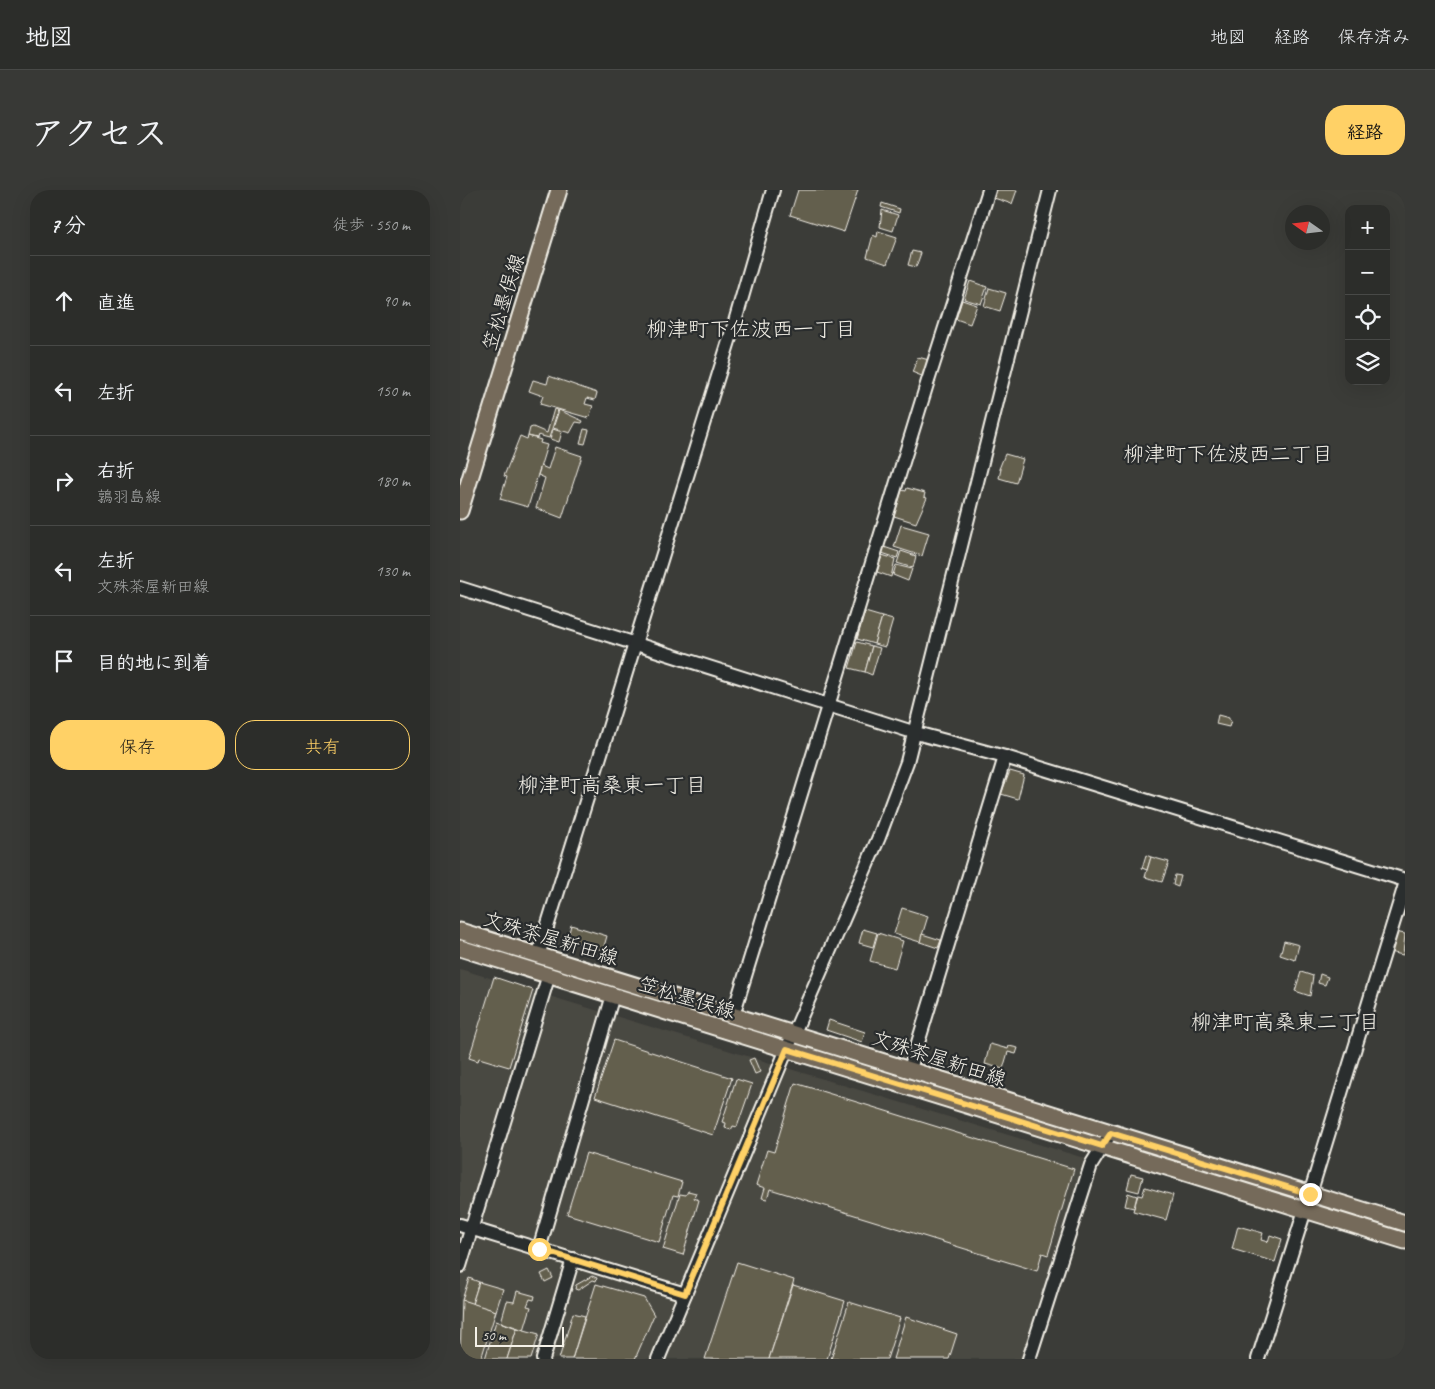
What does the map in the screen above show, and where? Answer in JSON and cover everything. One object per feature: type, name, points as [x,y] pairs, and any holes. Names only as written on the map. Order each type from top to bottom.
[{"type":"main road","name":"笠松墨俣線","points":[[460,511],[559,190]]},
{"type":"main road","name":"文殊茶屋新田線","points":[[460,931],[1405,1223]]},
{"type":"main road","name":"笠松墨俣線","points":[[460,948],[1405,1241]]},
{"type":"street","points":[[538,956],[734,325],[773,190]]},
{"type":"street","points":[[733,1014],[927,384],[989,190]]},
{"type":"street","points":[[658,1359],[787,1049],[885,822],[916,733],[1050,190]]},
{"type":"street","points":[[460,588],[916,733],[1005,757],[1405,880]]},
{"type":"street","points":[[910,1069],[1005,757]]},
{"type":"street","points":[[1310,1194],[1405,885]]},
{"type":"street","points":[[460,1266],[466,1227],[547,981]]},
{"type":"street","points":[[539,1249],[613,995]]},
{"type":"street","points":[[1029,1359],[1091,1165],[1111,1133]]},
{"type":"street","points":[[1258,1359],[1305,1210]]},
{"type":"street","points":[[466,1227],[685,1294]]},
{"type":"street","points":[[543,1359],[573,1260]]},
{"type":"shaded area","points":[[460,969],[1084,1158],[1022,1359],[460,1359]]},
{"type":"building","points":[[798,190],[858,190],[844,232],[790,215]]},
{"type":"building","points":[[997,190],[1017,190],[1012,204],[994,198]]},
{"type":"building","points":[[882,203],[900,209],[899,213],[881,207]]},
{"type":"building","points":[[882,210],[898,215],[893,231],[880,227]]},
{"type":"building","points":[[878,231],[897,237],[887,264],[867,257],[873,235],[877,237]]},
{"type":"building","points":[[912,251],[921,253],[916,267],[908,265]]},
{"type":"building","points":[[970,281],[987,287],[981,304],[964,299]]},
{"type":"building","points":[[989,288],[1006,293],[1000,311],[984,306]]},
{"type":"building","points":[[962,300],[977,305],[970,324],[956,319]]},
{"type":"building","points":[[918,357],[929,360],[924,377],[912,372]]},
{"type":"building","points":[[549,376],[597,393],[595,400],[587,398],[585,404],[593,406],[589,418],[540,404],[543,396],[529,391],[533,380],[547,384]]},
{"type":"building","points":[[554,409],[558,410],[549,438],[538,435],[537,438],[528,436],[530,428],[533,427],[547,433]]},
{"type":"building","points":[[559,410],[583,421],[582,423],[576,422],[570,433],[553,428]]},
{"type":"building","points":[[553,429],[562,432],[559,442],[550,439]]},
{"type":"building","points":[[584,429],[589,430],[585,444],[580,443]]},
{"type":"building","points":[[520,436],[527,439],[528,436],[541,440],[540,443],[547,445],[528,507],[500,499],[507,477],[504,476]]},
{"type":"building","points":[[555,447],[582,456],[562,518],[536,508],[545,478],[538,475],[541,466],[548,469]]},
{"type":"building","points":[[1005,454],[1023,459],[1016,483],[999,478],[1001,469],[999,469]]},
{"type":"building","points":[[907,488],[925,493],[924,497],[927,498],[916,523],[894,516],[902,490],[906,491]]},
{"type":"building","points":[[901,525],[929,533],[922,556],[894,547]]},
{"type":"building","points":[[884,547],[899,552],[897,558],[882,553]]},
{"type":"building","points":[[901,551],[916,556],[913,568],[897,563]]},
{"type":"building","points":[[882,555],[895,559],[891,577],[877,572]]},
{"type":"building","points":[[896,565],[912,569],[908,581],[893,575]]},
{"type":"building","points":[[865,612],[882,617],[874,644],[857,639]]},
{"type":"building","points":[[882,617],[893,620],[885,647],[874,644]]},
{"type":"building","points":[[857,642],[872,646],[865,672],[849,668]]},
{"type":"building","points":[[872,646],[880,648],[872,675],[865,672]]},
{"type":"building","points":[[1218,715],[1229,718],[1231,721],[1229,727],[1216,724]]},
{"type":"building","points":[[1010,771],[1024,775],[1018,799],[1001,794]]},
{"type":"building","points":[[1146,855],[1151,857],[1147,870],[1142,868]]},
{"type":"building","points":[[1151,857],[1169,862],[1162,882],[1145,877]]},
{"type":"building","points":[[1175,875],[1181,876],[1178,887],[1173,885]]},
{"type":"building","points":[[902,908],[928,916],[920,942],[894,934]]},
{"type":"building","points":[[571,925],[607,936],[603,950],[567,940]]},
{"type":"building","points":[[863,929],[877,933],[873,947],[859,943]]},
{"type":"building","points":[[1395,932],[1405,934],[1403,955],[1389,952]]},
{"type":"building","points":[[878,933],[903,941],[895,968],[870,961]]},
{"type":"building","points":[[922,934],[941,940],[938,948],[920,942]]},
{"type":"building","points":[[1284,941],[1299,945],[1295,960],[1280,955]]},
{"type":"building","points":[[1301,972],[1313,976],[1310,996],[1295,991]]},
{"type":"building","points":[[1320,974],[1328,977],[1325,985],[1318,983]]},
{"type":"building","points":[[494,977],[533,990],[509,1067],[479,1058],[478,1061],[469,1058]]},
{"type":"building","points":[[829,1020],[865,1032],[862,1042],[826,1030]]},
{"type":"building","points":[[614,1040],[732,1078],[713,1135],[595,1097]]},
{"type":"building","points":[[990,1044],[1008,1049],[1009,1046],[1018,1048],[1016,1054],[1008,1052],[1003,1069],[985,1064]]},
{"type":"building","points":[[754,1058],[760,1072],[755,1074],[749,1060]]},
{"type":"building","points":[[736,1079],[752,1084],[737,1127],[733,1126],[731,1130],[725,1128],[726,1123],[722,1122]]},
{"type":"building","points":[[795,1083],[1074,1169],[1048,1255],[1042,1253],[1037,1271],[770,1189],[767,1199],[762,1198],[765,1188],[756,1185],[767,1150],[774,1152]]},
{"type":"building","points":[[586,1153],[682,1182],[678,1196],[673,1195],[659,1242],[567,1214]]},
{"type":"building","points":[[1131,1174],[1143,1177],[1139,1192],[1127,1189]]},
{"type":"building","points":[[1145,1187],[1173,1195],[1166,1220],[1133,1211],[1138,1195],[1142,1196]]},
{"type":"building","points":[[688,1191],[696,1193],[694,1198],[699,1200],[683,1255],[663,1249],[680,1194],[686,1195]]},
{"type":"building","points":[[1128,1193],[1137,1196],[1134,1208],[1125,1206]]},
{"type":"building","points":[[1238,1226],[1263,1233],[1261,1240],[1268,1242],[1270,1235],[1282,1239],[1275,1262],[1232,1249]]},
{"type":"building","points":[[737,1262],[794,1280],[769,1359],[705,1359]]},
{"type":"building","points":[[549,1270],[553,1278],[545,1282],[541,1274]]},
{"type":"building","points":[[592,1276],[597,1278],[596,1281],[593,1280],[578,1290],[575,1289],[576,1285]]},
{"type":"building","points":[[469,1278],[479,1282],[472,1304],[462,1300]]},
{"type":"building","points":[[479,1282],[503,1289],[496,1311],[472,1304]]},
{"type":"building","points":[[596,1284],[644,1298],[654,1315],[635,1359],[572,1359]]},
{"type":"building","points":[[793,1285],[845,1301],[827,1359],[769,1359]]},
{"type":"building","points":[[517,1291],[535,1296],[534,1300],[530,1299],[527,1306],[531,1307],[524,1330],[501,1322],[507,1301],[514,1302]]},
{"type":"building","points":[[462,1300],[496,1311],[481,1359],[460,1358]]},
{"type":"building","points":[[849,1302],[900,1318],[887,1359],[831,1359]]},
{"type":"building","points":[[573,1313],[585,1316],[572,1359],[559,1359]]},
{"type":"building","points":[[906,1317],[957,1334],[949,1359],[893,1359]]},
{"type":"building","points":[[496,1321],[517,1328],[507,1359],[485,1359]]},
{"type":"building","points":[[517,1328],[539,1334],[531,1359],[507,1359]]},
{"type":"district","name":"柳津町下佐波西一丁目","points":[[751,329]]},
{"type":"district","name":"柳津町下佐波西二丁目","points":[[1228,454]]},
{"type":"district","name":"柳津町高桑東一丁目","points":[[612,785]]},
{"type":"district","name":"柳津町高桑東二丁目","points":[[1285,1022]]},
{"type":"route","points":[[539,1249],[685,1294],[787,1049],[1102,1146],[1111,1133],[1310,1194]]}]
